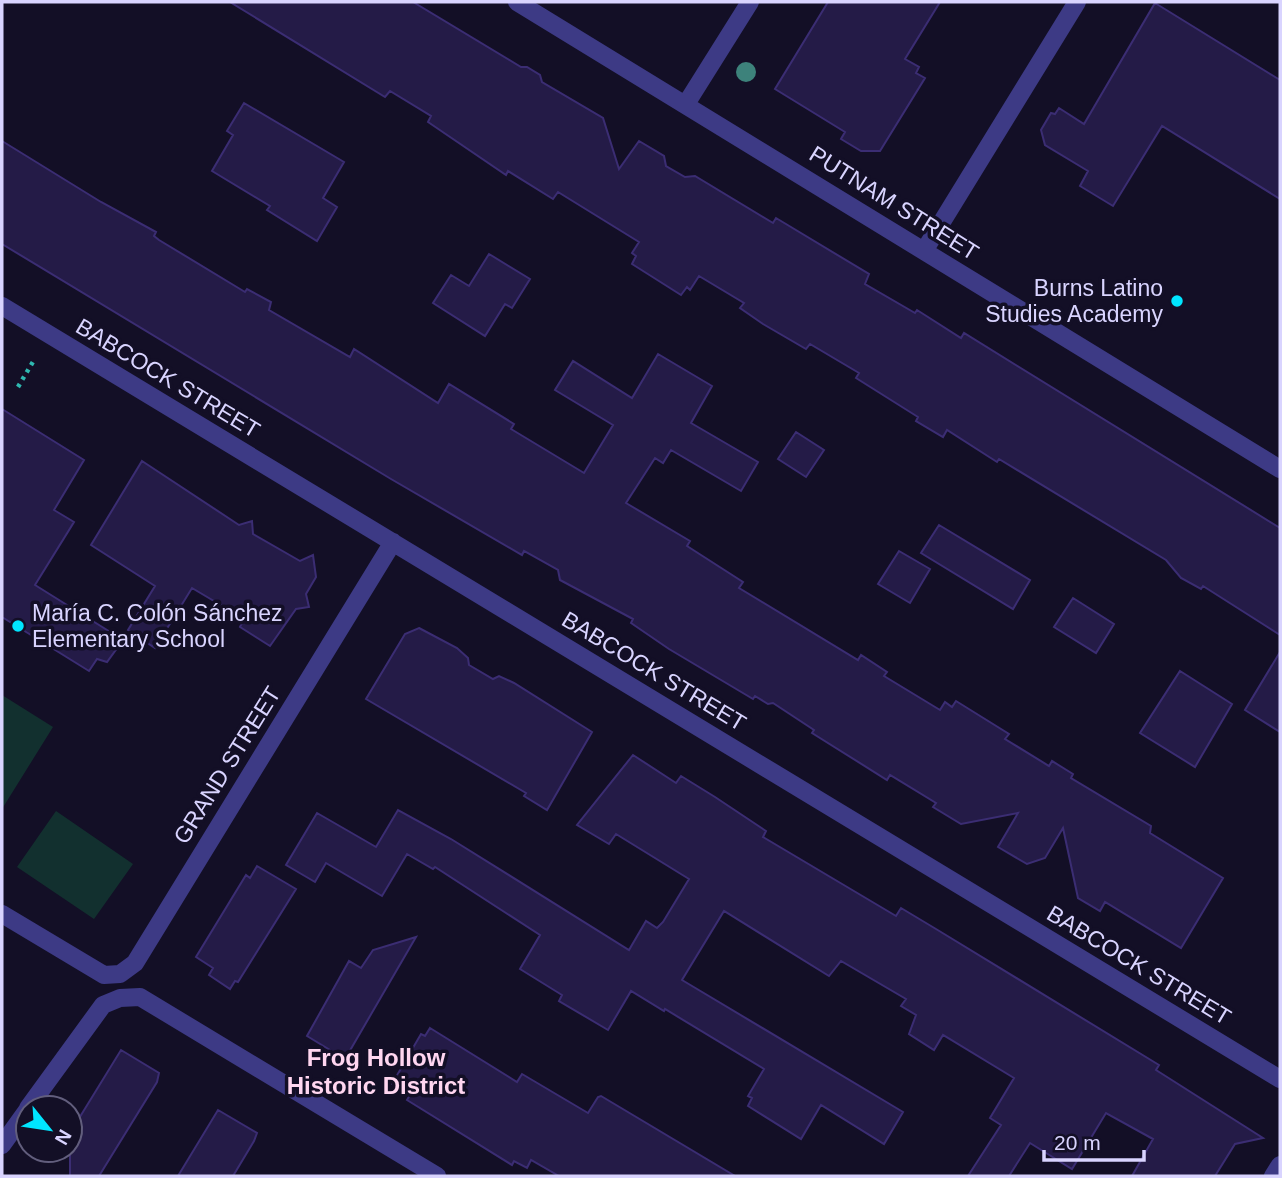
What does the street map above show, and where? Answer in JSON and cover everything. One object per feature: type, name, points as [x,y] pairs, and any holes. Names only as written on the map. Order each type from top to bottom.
[{"type":"street","name":"PUTNAM STREET","points":[[517,2],[1280,469]]},
{"type":"street","points":[[686,104],[750,2]]},
{"type":"street","points":[[924,251],[1077,2]]},
{"type":"street","name":"BABCOCK STREET","points":[[2,306],[1280,1079]]},
{"type":"street","name":"GRAND STREET","points":[[2,914],[104,975],[120,974],[135,962],[393,542]]},
{"type":"street","points":[[38,1094],[103,1006],[120,998],[140,998],[437,1176]]},
{"type":"street","points":[[2,1145],[14,1128]]},
{"type":"street","points":[[1273,1176],[1280,1165]]},
{"type":"path","points":[[18,387],[34,360]]},
{"type":"green space","points":[[2,695],[53,727],[2,809]]},
{"type":"green space","points":[[56,811],[133,864],[94,919],[17,867]]},
{"type":"building","points":[[230,2],[413,2],[521,67],[527,67],[540,75],[542,82],[603,118],[619,169],[639,141],[664,156],[666,166],[685,177],[695,176],[773,223],[776,218],[869,274],[865,284],[915,313],[917,310],[961,338],[964,333],[1280,528],[1280,635],[1203,586],[1201,589],[1181,578],[1166,560],[999,459],[997,462],[947,430],[943,437],[916,421],[918,417],[856,378],[859,373],[810,344],[806,349],[763,324],[740,308],[744,303],[699,276],[690,290],[687,287],[681,295],[632,264],[636,256],[632,253],[639,242],[558,192],[553,199],[508,171],[506,175],[428,122],[431,116],[390,91],[385,97]]},
{"type":"building","points":[[828,2],[940,2],[905,59],[919,67],[916,73],[925,78],[880,151],[861,151],[841,139],[845,132],[775,89]]},
{"type":"building","points":[[1155,3],[1280,80],[1280,199],[1162,126],[1113,206],[1080,186],[1088,171],[1045,145],[1041,130],[1051,113],[1055,114],[1059,108],[1084,124]]},
{"type":"building","points":[[244,103],[344,162],[323,198],[337,207],[317,241],[267,210],[270,206],[212,171],[233,135],[227,131]]},
{"type":"building","points":[[2,141],[101,202],[156,232],[154,236],[159,240],[245,292],[247,289],[271,302],[269,310],[350,357],[354,349],[438,403],[449,384],[514,424],[511,429],[584,473],[613,425],[555,390],[573,361],[632,398],[658,354],[712,386],[691,423],[758,462],[741,491],[671,450],[663,463],[655,458],[626,503],[690,541],[687,546],[743,582],[739,588],[858,660],[861,655],[887,672],[884,676],[940,710],[945,702],[952,707],[956,701],[1009,734],[1005,739],[1049,766],[1052,761],[1073,774],[1071,778],[1151,826],[1150,833],[1223,878],[1181,948],[1105,902],[1100,911],[1078,898],[1063,828],[1045,858],[1027,864],[998,847],[1018,813],[961,824],[933,807],[936,803],[890,775],[887,780],[812,733],[814,730],[773,703],[768,704],[755,696],[753,699],[669,649],[631,623],[633,619],[560,580],[558,570],[524,551],[522,555],[391,479],[2,244]]},
{"type":"building","points":[[489,254],[530,279],[512,308],[505,304],[485,336],[433,303],[451,275],[469,286]]},
{"type":"building","points":[[2,409],[84,460],[54,510],[74,522],[35,585],[123,640],[107,662],[97,659],[89,671],[2,617]]},
{"type":"building","points":[[796,432],[824,450],[806,477],[778,459]]},
{"type":"building","points":[[142,461],[239,525],[252,521],[253,534],[300,561],[313,555],[316,577],[306,594],[309,607],[296,609],[270,646],[240,627],[244,619],[192,588],[155,648],[128,630],[155,586],[91,545]]},
{"type":"building","points":[[939,525],[1030,580],[1013,609],[921,553]]},
{"type":"building","points":[[899,551],[930,569],[910,603],[878,584]]},
{"type":"building","points":[[1073,598],[1114,624],[1096,653],[1054,627]]},
{"type":"building","points":[[419,628],[457,648],[468,658],[469,665],[493,679],[499,676],[514,683],[592,732],[547,810],[524,796],[526,793],[366,699],[405,634]]},
{"type":"building","points":[[1280,652],[1280,732],[1245,710]]},
{"type":"building","points":[[1180,671],[1232,704],[1195,767],[1140,733]]},
{"type":"building","points":[[633,755],[676,783],[681,776],[766,831],[763,837],[896,916],[901,908],[936,929],[1159,1065],[1156,1070],[1263,1138],[1235,1144],[1215,1176],[1132,1176],[1153,1139],[1106,1113],[1072,1169],[1030,1143],[1009,1176],[968,1176],[1001,1125],[990,1118],[1014,1078],[943,1035],[934,1050],[909,1034],[916,1015],[901,1006],[906,999],[841,961],[829,976],[724,911],[682,980],[903,1112],[884,1144],[821,1105],[801,1139],[748,1106],[752,1098],[748,1096],[764,1069],[631,991],[608,1030],[559,1001],[562,995],[520,969],[540,935],[435,867],[433,869],[407,854],[382,896],[326,863],[315,882],[286,865],[317,813],[376,847],[398,810],[451,839],[629,950],[646,921],[657,928],[663,922],[689,879],[616,834],[609,844],[577,825]]},
{"type":"building","points":[[257,866],[296,889],[238,982],[235,981],[230,989],[209,975],[213,968],[196,957],[246,875],[250,878]]},
{"type":"building","points":[[416,937],[345,1059],[307,1036],[349,961],[361,968],[373,950]]},
{"type":"building","points":[[430,1028],[517,1082],[522,1074],[588,1113],[601,1096],[735,1176],[559,1176],[531,1160],[527,1168],[514,1161],[512,1165],[407,1100],[410,1095],[392,1084],[421,1034],[425,1036]]},
{"type":"building","points":[[121,1050],[159,1073],[157,1082],[99,1176],[70,1176],[70,1164],[84,1164],[84,1110]]},
{"type":"building","points":[[218,1110],[257,1133],[233,1176],[178,1176]]},
{"type":"place","name":"Burns Latino Studies Academy","points":[[1177,301]]},
{"type":"place","name":"María C. Colón Sánchez Elementary School","points":[[18,626]]},
{"type":"district","name":"Frog Hollow Historic District","points":[[376,1071]]}]
